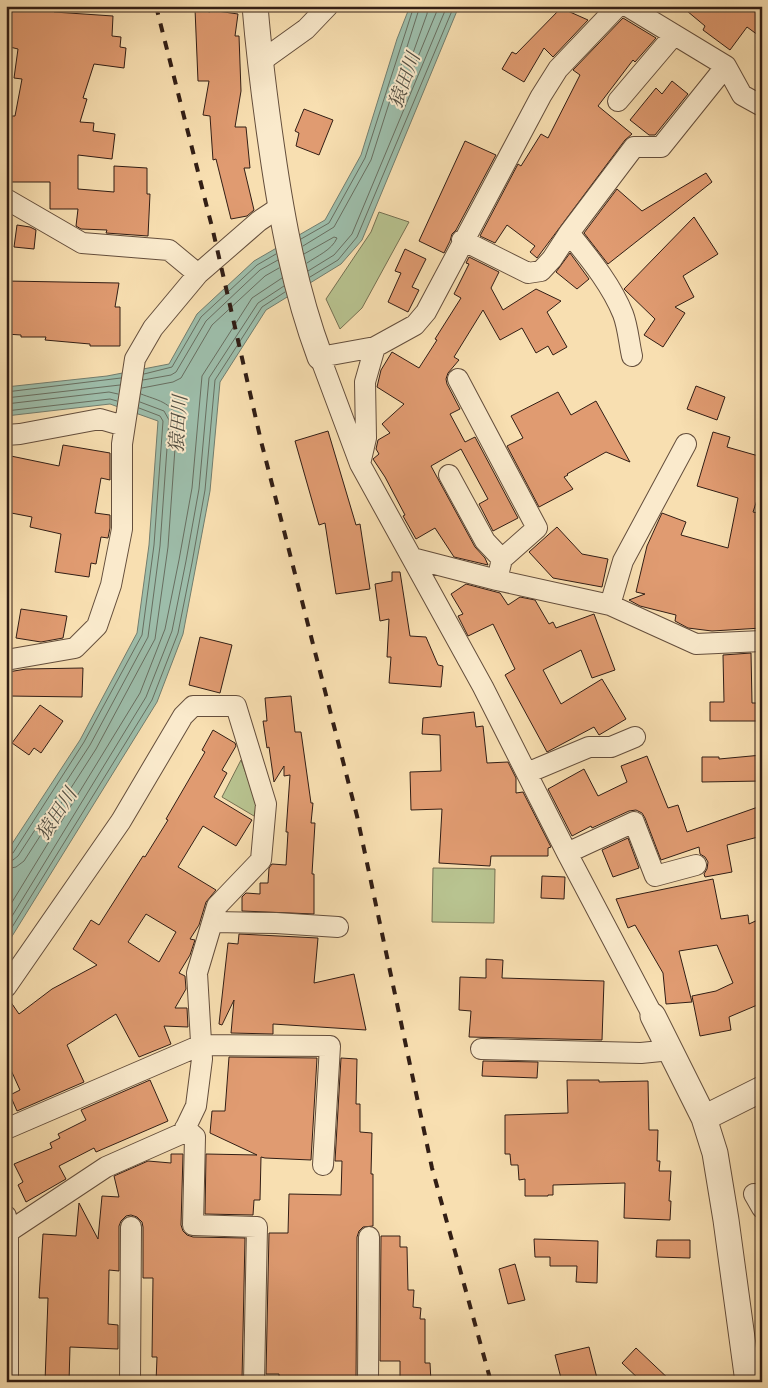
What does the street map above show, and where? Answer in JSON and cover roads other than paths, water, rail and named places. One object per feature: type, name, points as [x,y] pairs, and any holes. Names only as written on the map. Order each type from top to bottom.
[{"type":"street","points":[[255,6],[260,62],[282,218],[306,314],[320,357],[360,464],[483,687],[567,853],[671,1050],[704,1118],[715,1154],[748,1382]]},
{"type":"street","points":[[260,62],[306,30],[328,6]]},
{"type":"street","points":[[320,357],[375,347],[414,325],[426,312],[462,240],[540,96],[558,69],[618,6]]},
{"type":"street","points":[[627,6],[726,66],[742,95],[762,106]]},
{"type":"street","points":[[618,101],[674,35]]},
{"type":"street","points":[[462,240],[528,273],[541,271],[552,259],[569,233],[634,146],[661,147],[726,66]]},
{"type":"street","points":[[6,199],[82,243],[169,250],[198,274]]},
{"type":"street","points":[[6,660],[75,648],[97,626],[111,585],[122,529],[122,444],[135,359],[152,328],[198,274],[259,221],[282,218]]},
{"type":"street","points":[[569,233],[593,262],[614,296],[623,315],[632,356]]},
{"type":"street","points":[[360,464],[366,438],[364,382],[375,347]]},
{"type":"street","points":[[458,378],[537,528],[502,559],[497,580]]},
{"type":"street","points":[[6,434],[20,434],[100,419],[125,422]]},
{"type":"street","points":[[610,605],[623,561],[686,444]]},
{"type":"street","points":[[448,475],[485,540],[502,559]]},
{"type":"street","points":[[412,558],[497,580],[610,605],[696,644],[762,642]]},
{"type":"street","points":[[6,987],[121,821],[183,716],[193,706],[236,706],[266,804],[261,860],[217,906],[196,973],[202,1059],[196,1106],[183,1133],[106,1167],[7,1224],[8,1382]]},
{"type":"street","points":[[527,773],[588,747],[611,747],[635,738]]},
{"type":"street","points":[[567,853],[634,822],[655,876],[696,865]]},
{"type":"street","points":[[213,922],[276,923],[338,927]]},
{"type":"street","points":[[6,1129],[201,1045],[330,1046],[323,1165]]},
{"type":"street","points":[[481,1049],[641,1053],[671,1050]]},
{"type":"street","points":[[704,1118],[762,1088]]},
{"type":"street","points":[[185,1128],[194,1137],[193,1225],[257,1227],[254,1382]]},
{"type":"street","points":[[130,1227],[130,1382]]},
{"type":"street","points":[[368,1382],[369,1237]]},
{"type":"water","name":"猿田川","points":[[410,6],[459,6],[362,240],[341,264],[266,310],[220,382],[210,491],[183,634],[157,702],[6,946],[6,853],[80,740],[137,633],[149,545],[158,421],[110,404],[6,416],[6,387],[107,376],[169,364],[197,314],[254,261],[325,220],[361,155],[397,39]]},
{"type":"railway","points":[[156,6],[213,231],[261,441],[357,816],[432,1168],[491,1382]]}]
